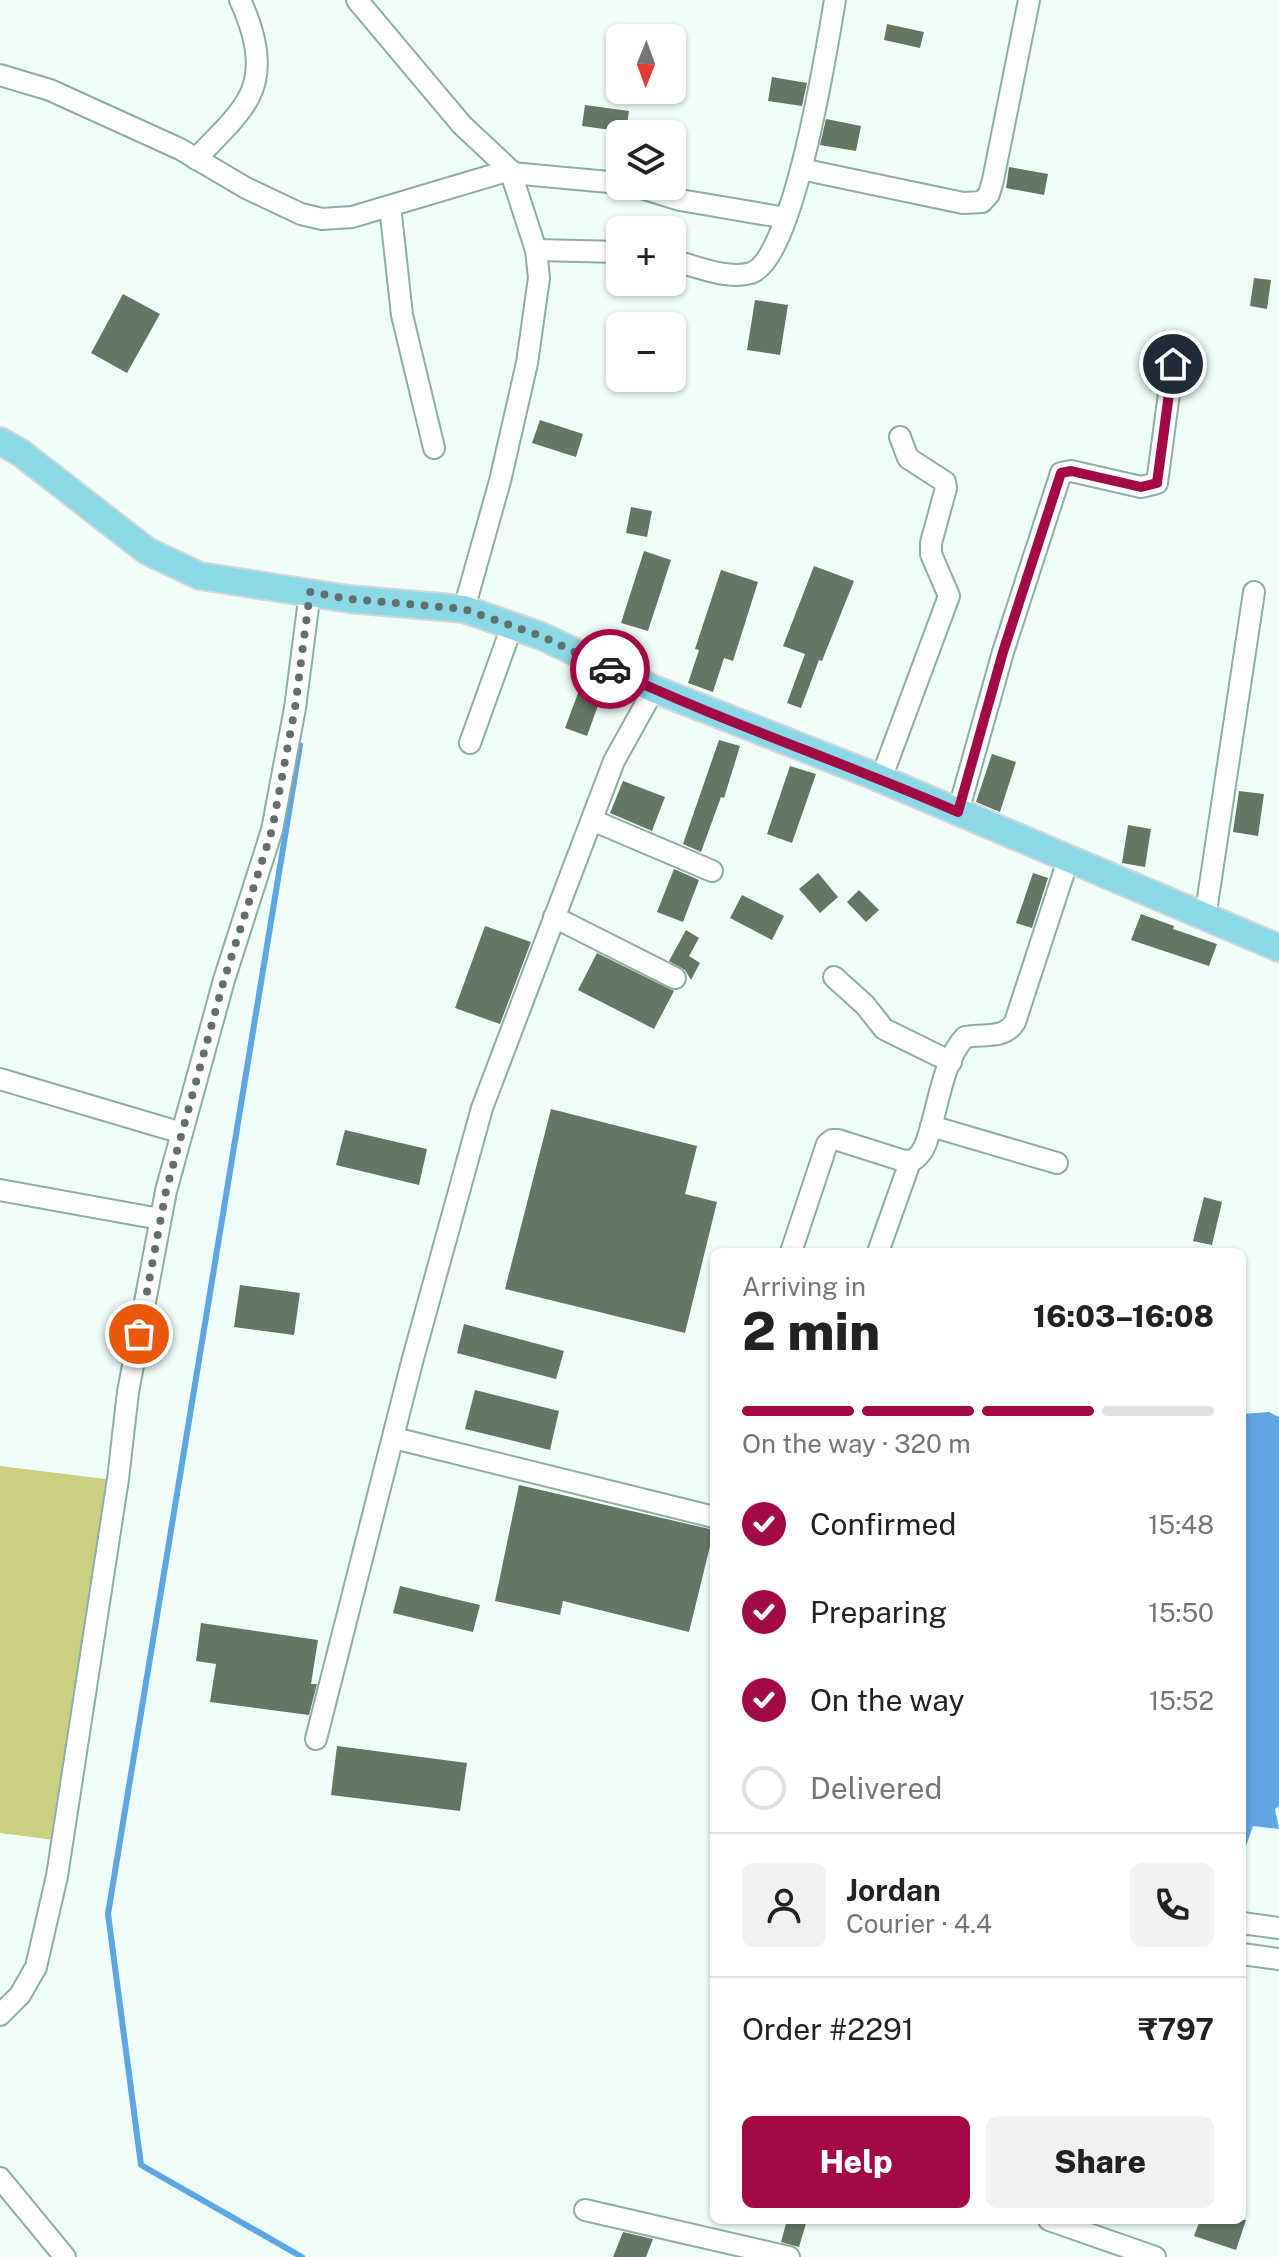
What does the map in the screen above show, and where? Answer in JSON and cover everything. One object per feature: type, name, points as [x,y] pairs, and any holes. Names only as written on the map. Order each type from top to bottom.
[{"type":"main road","points":[[0,441],[21,453],[147,551],[200,576],[349,599],[464,609],[541,636],[654,689],[881,779],[1279,948]]},
{"type":"street","points":[[196,159],[241,109],[253,87],[257,47],[240,0]]},
{"type":"street","points":[[357,0],[513,182],[536,250],[539,278],[527,363],[500,481],[464,609]]},
{"type":"street","points":[[686,264],[739,275],[753,272],[768,260],[786,218],[801,169],[835,0]]},
{"type":"street","points":[[801,169],[963,203],[982,202],[989,194],[993,180],[1029,0]]},
{"type":"street","points":[[0,75],[50,90],[196,159],[246,188],[301,214],[322,219],[352,217],[390,206],[513,182],[606,183]]},
{"type":"street","points":[[680,200],[786,218]]},
{"type":"street","points":[[390,206],[402,315],[434,448]]},
{"type":"street","points":[[536,250],[606,252]]},
{"type":"street","points":[[958,812],[1003,652],[1061,473],[1071,471],[1141,487],[1157,483],[1173,364]]},
{"type":"street","points":[[881,779],[949,596],[931,554],[945,482],[908,458],[900,437]]},
{"type":"street","points":[[0,2015],[20,1995],[36,1967],[57,1876],[118,1479],[128,1392],[160,1219],[224,980],[272,830],[295,708],[310,592]]},
{"type":"street","points":[[1205,918],[1254,592]]},
{"type":"street","points":[[470,743],[512,626]]},
{"type":"street","points":[[316,1739],[482,1108],[614,761],[654,689]]},
{"type":"street","points":[[592,820],[712,871]]},
{"type":"street","points":[[879,1248],[910,1162],[922,1153],[951,1062],[965,1037],[1005,1033],[1015,1022],[1068,860]]},
{"type":"street","points":[[554,917],[675,978]]},
{"type":"street","points":[[834,977],[869,1009],[884,1029],[951,1062]]},
{"type":"street","points":[[0,1079],[182,1133]]},
{"type":"street","points":[[931,1126],[1057,1163]]},
{"type":"street","points":[[792,1248],[823,1153],[832,1140],[910,1162]]},
{"type":"street","points":[[0,1190],[160,1219]]},
{"type":"street","points":[[394,1438],[710,1516]]},
{"type":"street","points":[[1246,1924],[1279,1928]]},
{"type":"street","points":[[1246,1955],[1279,1959]]},
{"type":"street","points":[[0,2178],[65,2257]]},
{"type":"street","points":[[585,2210],[789,2257]]},
{"type":"street","points":[[1060,2224],[1155,2257]]},
{"type":"green space","points":[[0,1466],[114,1480],[62,1841],[0,1833]]},
{"type":"water","points":[[1269,1412],[1279,1417],[1279,1806],[1275,1809],[1279,1829],[1253,1826],[1246,1846],[1246,1414]]},
{"type":"building","points":[[887,24],[924,32],[920,48],[884,40]]},
{"type":"building","points":[[772,77],[807,83],[802,106],[768,101]]},
{"type":"building","points":[[585,105],[629,111],[628,120],[606,120],[606,129],[582,126]]},
{"type":"building","points":[[826,119],[861,126],[856,151],[820,145]]},
{"type":"building","points":[[1009,167],[1048,174],[1044,195],[1006,188]]},
{"type":"building","points":[[1254,278],[1271,280],[1267,309],[1250,306]]},
{"type":"building","points":[[123,294],[160,314],[127,373],[91,353]]},
{"type":"building","points":[[755,300],[788,305],[780,355],[747,350]]},
{"type":"building","points":[[540,420],[583,434],[576,457],[532,443]]},
{"type":"building","points":[[631,507],[652,511],[647,537],[626,533]]},
{"type":"building","points":[[644,551],[671,560],[648,631],[621,623]]},
{"type":"building","points":[[814,566],[854,581],[801,708],[787,703],[805,654],[783,646]]},
{"type":"building","points":[[721,570],[758,582],[733,661],[724,658],[713,692],[688,683],[699,650],[695,649]]},
{"type":"building","points":[[584,677],[605,686],[587,736],[565,728]]},
{"type":"building","points":[[719,740],[740,746],[724,798],[721,797],[701,852],[683,844]]},
{"type":"building","points":[[992,754],[1016,762],[1000,812],[976,802]]},
{"type":"building","points":[[790,766],[816,774],[792,843],[767,834]]},
{"type":"building","points":[[623,781],[665,797],[652,831],[610,813]]},
{"type":"building","points":[[1239,791],[1264,794],[1258,836],[1233,832]]},
{"type":"building","points":[[1128,825],[1151,829],[1145,867],[1122,863]]},
{"type":"building","points":[[674,869],[699,880],[683,922],[657,912]]},
{"type":"building","points":[[818,873],[838,897],[820,913],[799,889]]},
{"type":"building","points":[[1033,873],[1048,878],[1032,928],[1016,923]]},
{"type":"building","points":[[859,890],[879,910],[866,922],[847,902]]},
{"type":"building","points":[[742,895],[784,916],[772,940],[730,918]]},
{"type":"building","points":[[1141,914],[1217,944],[1209,966],[1131,940]]},
{"type":"building","points":[[485,926],[531,942],[500,1024],[455,1008]]},
{"type":"building","points":[[686,930],[699,938],[689,956],[700,963],[691,980],[685,970],[669,961]]},
{"type":"building","points":[[597,953],[674,991],[654,1029],[578,990]]},
{"type":"building","points":[[551,1109],[697,1146],[685,1194],[717,1202],[685,1333],[505,1289]]},
{"type":"building","points":[[345,1130],[427,1149],[419,1185],[336,1165]]},
{"type":"building","points":[[1204,1197],[1222,1202],[1212,1245],[1193,1241]]},
{"type":"building","points":[[240,1285],[300,1293],[294,1335],[234,1327]]},
{"type":"building","points":[[464,1324],[564,1351],[556,1379],[457,1353]]},
{"type":"building","points":[[475,1390],[559,1411],[550,1450],[465,1429]]},
{"type":"building","points":[[519,1485],[710,1529],[710,1546],[689,1632],[563,1601],[560,1615],[495,1601]]},
{"type":"building","points":[[400,1586],[480,1605],[473,1632],[393,1613]]},
{"type":"building","points":[[201,1623],[318,1640],[311,1684],[317,1684],[309,1715],[210,1702],[216,1664],[196,1661]]},
{"type":"building","points":[[337,1746],[467,1763],[460,1811],[331,1795]]},
{"type":"building","points":[[786,2224],[806,2224],[799,2247],[781,2242]]},
{"type":"building","points":[[1198,2224],[1245,2224],[1236,2250],[1194,2236]]},
{"type":"building","points":[[623,2232],[653,2239],[646,2257],[613,2257]]},
{"type":"waterway","points":[[300,745],[108,1914],[141,2165],[302,2257]]},
{"type":"way so far","points":[[139,1334],[166,1191],[224,980],[272,830],[295,708],[310,592],[349,599],[464,609],[541,636],[610,669]]},
{"type":"route","points":[[610,669],[958,812],[1003,652],[1061,473],[1071,471],[1141,487],[1157,483],[1173,364]]}]
